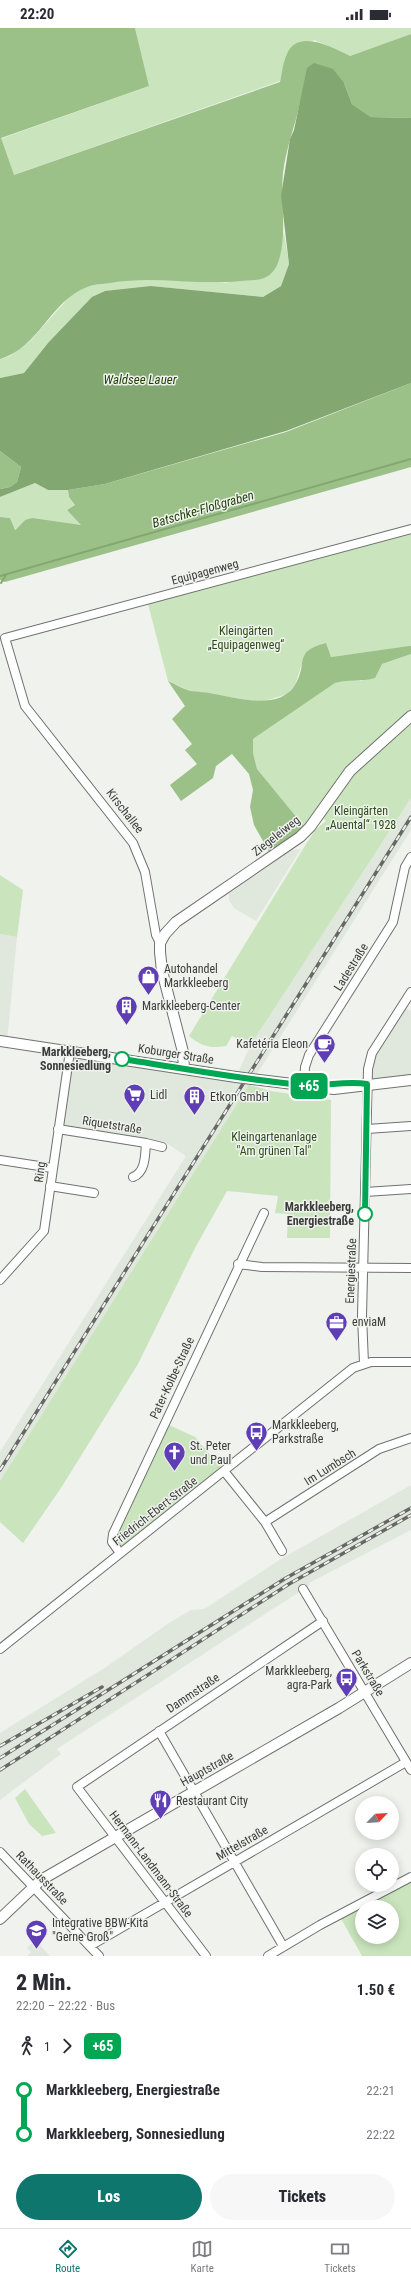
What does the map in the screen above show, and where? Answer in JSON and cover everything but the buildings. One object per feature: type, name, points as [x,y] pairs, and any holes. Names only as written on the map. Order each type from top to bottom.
[{"type":"main road","name":"Ziegeleiweg","points":[[160,943],[165,934],[176,922],[300,838],[313,823],[350,772],[411,716]]},
{"type":"main road","name":"Kirschallee","points":[[160,943],[162,971],[182,1052],[184,1069]]},
{"type":"main road","name":"Koburger Straße","points":[[0,1041],[236,1077],[304,1085],[325,1086],[332,1083],[347,1082],[367,1084],[411,1080]]},
{"type":"main road","name":"Hauptstraße","points":[[0,1918],[33,1886],[411,1663]]},
{"type":"street","name":"Equipagenweg","points":[[5,638],[411,529]]},
{"type":"street","name":"Kirschallee","points":[[5,638],[21,698],[25,706],[133,843],[145,872],[156,935],[160,943]]},
{"type":"street","name":"Ladestraße","points":[[304,1085],[305,1067],[309,1055],[393,922],[405,867],[411,857]]},
{"type":"street","name":"Energiestraße","points":[[364,1363],[365,1192],[368,1069],[372,1053],[411,992]]},
{"type":"street","name":"Ring","points":[[0,1280],[44,1231],[70,1051]]},
{"type":"street","points":[[367,1129],[411,1126]]},
{"type":"street","name":"Riquetstraße","points":[[58,1129],[146,1142],[162,1147]]},
{"type":"street","points":[[133,1177],[139,1172],[144,1164],[146,1142]]},
{"type":"street","points":[[0,1160],[52,1168]]},
{"type":"street","points":[[50,1186],[94,1193]]},
{"type":"street","points":[[365,1192],[411,1189]]},
{"type":"street","name":"Pater-Kolbe-Straße","points":[[120,1553],[112,1542],[112,1535],[238,1264],[264,1213]]},
{"type":"street","points":[[238,1264],[262,1267],[411,1268]]},
{"type":"street","name":"Friedrich-Ebert-Straße","points":[[0,1649],[353,1368],[364,1363],[411,1362]]},
{"type":"street","name":"Im Lumbsch","points":[[265,1522],[379,1449],[411,1438]]},
{"type":"street","points":[[224,1471],[265,1522],[282,1551]]},
{"type":"street","name":"Parkstraße","points":[[303,1589],[411,1770]]},
{"type":"street","name":"Dammstraße","points":[[77,1787],[159,1730],[323,1621]]},
{"type":"street","points":[[159,1730],[283,1946]]},
{"type":"street","name":"Mittelstraße","points":[[90,1946],[406,1762]]},
{"type":"street","name":"Hermann-Landmann-Straße","points":[[77,1787],[206,1956]]},
{"type":"street","name":"Rathausstraße","points":[[0,1852],[99,1956]]},
{"type":"street","points":[[268,1956],[283,1946],[411,1877]]},
{"type":"shaded area","points":[[0,28],[135,28],[149,86],[1,138],[14,175],[280,82],[287,54],[292,46],[299,42],[316,42],[350,56],[411,34],[411,118],[371,117],[352,104],[344,83],[300,103],[286,155],[283,173],[283,241],[277,265],[271,274],[259,280],[208,282],[143,280],[90,286],[74,294],[63,303],[25,345],[0,359]]},
{"type":"shaded area","points":[[411,383],[411,467],[5,582],[0,580],[0,517],[10,518],[15,530],[25,520],[32,518],[81,525],[67,510],[75,505],[69,497],[68,490],[105,484],[286,432]]},
{"type":"shaded area","points":[[0,451],[21,467],[17,482],[10,487],[0,489]]},
{"type":"shaded area","points":[[326,643],[331,657],[409,646],[411,646],[411,654],[382,664],[375,678],[335,683],[253,739],[253,753],[257,769],[307,830],[272,857],[254,825],[250,807],[253,790],[249,774],[232,754],[216,766],[213,778],[181,801],[170,785],[197,764],[185,750],[192,744],[172,719],[185,706],[168,681],[190,691],[246,700],[258,701],[279,698],[288,693],[295,685],[299,677],[305,654],[315,646]]},
{"type":"shaded area","points":[[411,798],[411,830],[0,1481],[0,1452],[186,1156],[168,1144],[162,1147],[58,1129],[70,1051],[236,1077],[250,1046]]},
{"type":"shaded area","points":[[301,849],[256,921],[234,908],[229,900],[229,894],[291,850]]},
{"type":"shaded area","points":[[0,934],[17,937],[7,1042],[0,1041]]},
{"type":"shaded area","points":[[402,1006],[411,1011],[411,1080],[367,1084],[368,1069]]},
{"type":"shaded area","points":[[411,1485],[411,1530],[309,1583],[310,1585],[57,1749],[61,1754],[0,1800],[0,1733],[106,1667],[169,1623],[191,1610],[204,1609],[281,1559]]},
{"type":"shaded area","name":"Integrative BBW-Kita \"Gerne Groß\"","points":[[35,1940],[50,1956],[27,1956],[31,1952],[27,1948]]},
{"type":"green space","points":[[135,28],[411,28],[411,34],[350,56],[314,40],[286,57],[280,81],[0,180],[0,139],[149,86]]},
{"type":"green space","points":[[284,232],[289,264],[281,286],[263,297],[151,286],[48,343],[24,373],[0,378],[0,359],[10,356],[30,341],[73,293],[88,286],[131,279],[226,283],[278,264]]},
{"type":"green space","points":[[35,483],[48,490],[68,490],[69,497],[75,505],[67,510],[82,525],[25,520],[14,530],[10,518],[0,517],[0,497]]},
{"type":"green space","name":"Kleingärten „Equipagenweg“","points":[[411,529],[411,646],[331,657],[305,654],[295,685],[287,694],[265,701],[254,701],[189,691],[168,681],[147,600]]},
{"type":"green space","points":[[411,654],[411,716],[350,772],[307,830],[257,769],[253,753],[253,739],[335,683],[347,679],[362,681],[382,664]]},
{"type":"green space","name":"Kleingärten „Auental“ 1928","points":[[411,721],[411,798],[250,1046],[232,1036],[226,1046],[221,1047],[206,1046],[193,1039],[189,1036],[315,830],[326,821],[323,818],[344,784]]},
{"type":"green space","points":[[0,875],[23,890],[17,937],[0,934]]},
{"type":"green space","name":"Kleingartenanlage \"Am grünen Tal\"","points":[[249,1085],[271,1091],[331,1100],[330,1238],[287,1238],[288,1214],[275,1213],[278,1196],[227,1191],[195,1248],[138,1364],[61,1488],[23,1543],[0,1522],[0,1481]]},
{"type":"green space","points":[[165,1423],[195,1437],[224,1471],[120,1553],[112,1535]]},
{"type":"green space","points":[[25,1789],[56,1833],[42,1836],[29,1824],[15,1798]]},
{"type":"green space","points":[[411,1877],[411,1956],[362,1956],[355,1944],[399,1944],[399,1900],[367,1900],[383,1892],[399,1892],[399,1883]]},
{"type":"green space","points":[[355,1907],[355,1944],[339,1915]]},
{"type":"water","name":"Waldsee Lauer","points":[[314,63],[333,69],[344,83],[352,104],[371,117],[411,118],[411,383],[286,431],[105,484],[68,490],[48,490],[35,483],[0,497],[0,489],[10,487],[17,482],[21,467],[0,451],[0,378],[24,373],[48,343],[92,297],[105,291],[151,286],[263,297],[281,286],[289,264],[281,196],[290,139],[294,130],[307,68]]},
{"type":"waterway","name":"Batschke‐Floßgraben","points":[[0,576],[411,459]]},
{"type":"waterway","name":"Batschke‐Floßgraben","points":[[1,583],[6,575]]},
{"type":"railway","points":[[0,1470],[411,817]]},
{"type":"railway","points":[[0,1758],[286,1578],[411,1508]]},
{"type":"railway","points":[[0,1770],[289,1584],[411,1515]]},
{"type":"railway","points":[[0,1746],[102,1687]]},
{"type":"bus line","name":"+65","points":[[122,1059],[252,1079],[304,1085],[325,1086],[332,1083],[347,1082],[367,1084],[365,1214]]},
{"type":"place","name":"Autohandel Markkleeberg","points":[[149,996]]},
{"type":"place","name":"Markkleeberg-Center","points":[[126,1026]]},
{"type":"place","name":"Markkleeberg, Sonnesiedlung","points":[[122,1059]]},
{"type":"place","name":"Kafetéria Eleon","points":[[324,1064]]},
{"type":"place","name":"Lidl","points":[[134,1114]]},
{"type":"place","name":"Etkon GmbH","points":[[195,1116]]},
{"type":"place","name":"Markkleeberg, Energiestraße","points":[[365,1214]]},
{"type":"place","name":"enviaM","points":[[337,1342]]},
{"type":"place","name":"Markkleeberg, Parkstraße","points":[[256,1452]]},
{"type":"place","name":"St. Peter und Paul","points":[[174,1472]]},
{"type":"place","name":"Markkleeberg, agra-Park","points":[[347,1698]]},
{"type":"place","name":"Restaurant City","points":[[161,1820]]},
{"type":"place","name":"Integrative BBW-Kita \"Gerne Groß\"","points":[[37,1950]]}]
